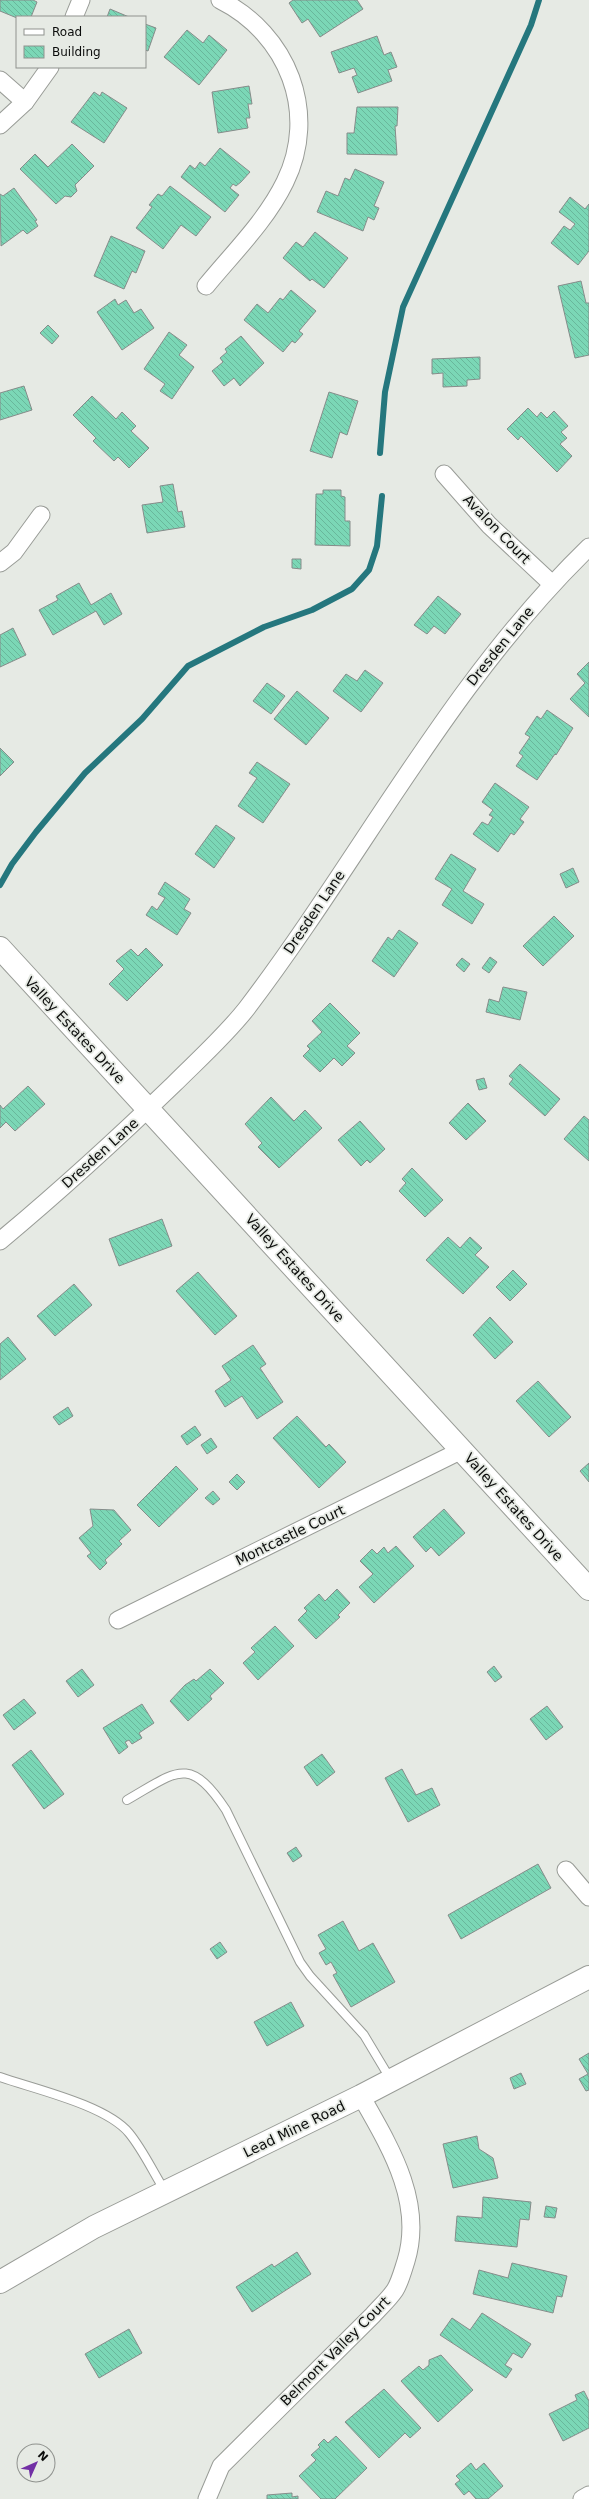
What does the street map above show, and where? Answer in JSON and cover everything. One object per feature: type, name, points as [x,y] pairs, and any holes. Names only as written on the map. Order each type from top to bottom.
[{"type":"street","points":[[74,16],[81,0]]},
{"type":"street","points":[[206,286],[272,205],[294,161],[299,129],[297,104],[283,58],[271,40],[256,24],[239,10],[220,0]]},
{"type":"street","points":[[0,125],[25,102],[49,68]]},
{"type":"street","points":[[0,80],[25,102]]},
{"type":"street","name":"Avalon Court","points":[[444,474],[489,525],[552,583]]},
{"type":"street","points":[[0,562],[14,552],[41,515]]},
{"type":"street","name":"Dresden Lane","points":[[0,1241],[39,1209],[148,1108],[245,1010],[286,954],[449,712],[502,642],[552,583],[589,547]]},
{"type":"street","name":"Valley Estates Drive","points":[[0,948],[589,1589]]},
{"type":"street","name":"Montcastle Court","points":[[118,1620],[462,1450]]},
{"type":"street","points":[[566,1870],[589,1897]]},
{"type":"street","name":"Lead Mine Road","points":[[0,2282],[94,2227],[361,2096],[589,1977]]},
{"type":"street","name":"Belmont Valley Court","points":[[207,2499],[221,2466],[373,2315],[395,2290],[404,2268],[411,2246],[412,2223],[410,2197],[378,2126],[361,2096]]},
{"type":"street","points":[[582,2499],[589,2494]]},
{"type":"lane","points":[[127,1800],[174,1773],[188,1773],[211,1788],[226,1810],[300,1962],[364,2035],[391,2080]]},
{"type":"lane","points":[[0,2077],[72,2100],[110,2119],[128,2132],[165,2192]]},
{"type":"building","points":[[0,0],[33,0],[37,2],[31,16],[16,16],[16,18],[0,11]]},
{"type":"building","points":[[293,0],[357,0],[363,9],[320,37],[308,19],[302,23],[289,3]]},
{"type":"building","points":[[110,9],[127,16],[107,16]]},
{"type":"building","points":[[146,24],[156,28],[148,51],[146,50]]},
{"type":"building","points":[[187,30],[203,43],[209,35],[227,50],[199,85],[164,57]]},
{"type":"building","points":[[377,36],[384,55],[391,52],[397,67],[388,70],[392,81],[358,93],[352,77],[357,75],[354,68],[339,73],[331,52]]},
{"type":"building","points":[[249,86],[252,104],[248,104],[250,118],[246,118],[248,128],[218,133],[212,92]]},
{"type":"building","points":[[94,92],[100,96],[102,92],[127,108],[104,143],[71,122]]},
{"type":"building","points":[[357,107],[398,107],[397,126],[395,126],[397,155],[347,154],[347,133],[354,133]]},
{"type":"building","points":[[72,144],[94,166],[75,185],[77,191],[71,197],[65,196],[56,204],[20,169],[35,154],[48,167]]},
{"type":"building","points":[[220,148],[250,172],[236,186],[233,184],[230,188],[239,195],[225,212],[181,177],[190,165],[195,169],[200,162],[205,166]]},
{"type":"building","points":[[355,169],[384,182],[374,206],[379,208],[374,220],[368,217],[363,231],[317,212],[326,191],[338,196],[345,178],[350,180]]},
{"type":"building","points":[[170,186],[211,217],[196,236],[181,225],[163,249],[136,228],[152,207],[149,205],[158,194],[162,196]]},
{"type":"building","points":[[14,188],[37,220],[35,221],[38,226],[27,234],[23,230],[1,246],[0,194],[3,196]]},
{"type":"building","points":[[570,197],[585,209],[589,204],[589,251],[578,265],[551,243],[564,226],[570,230],[575,224],[559,212]]},
{"type":"building","points":[[315,232],[348,258],[324,288],[312,279],[310,281],[283,258],[296,242],[303,247]]},
{"type":"building","points":[[111,236],[145,251],[136,273],[132,271],[124,289],[94,276]]},
{"type":"building","points":[[581,281],[586,303],[589,303],[589,355],[575,358],[558,286]]},
{"type":"building","points":[[291,290],[316,311],[299,331],[303,334],[295,343],[292,341],[283,352],[244,320],[257,304],[268,313],[280,298],[283,300]]},
{"type":"building","points":[[115,299],[118,305],[126,300],[134,313],[141,309],[154,328],[122,350],[97,312]]},
{"type":"building","points":[[48,325],[59,336],[52,344],[40,333]]},
{"type":"building","points":[[169,332],[187,345],[179,355],[194,367],[172,399],[160,391],[165,384],[144,369]]},
{"type":"building","points":[[241,336],[264,363],[240,386],[234,378],[224,386],[212,371],[223,362],[220,358],[227,352],[225,349]]},
{"type":"building","points":[[480,357],[480,379],[467,380],[467,386],[443,387],[443,373],[432,374],[432,359]]},
{"type":"building","points":[[24,386],[32,410],[0,420],[0,393]]},
{"type":"building","points":[[329,392],[358,401],[347,435],[340,432],[332,458],[310,451]]},
{"type":"building","points":[[92,396],[116,419],[122,412],[136,426],[131,431],[149,448],[129,468],[118,457],[114,461],[93,441],[96,438],[73,415]]},
{"type":"building","points":[[528,408],[537,417],[541,412],[547,418],[554,411],[568,426],[561,432],[567,438],[560,444],[572,456],[557,472],[521,436],[518,440],[507,429]]},
{"type":"building","points":[[173,484],[178,512],[182,511],[185,527],[147,533],[142,505],[163,502],[160,486]]},
{"type":"building","points":[[323,490],[341,490],[341,496],[345,497],[345,521],[350,521],[350,546],[315,545],[316,494],[323,494]]},
{"type":"building","points":[[292,559],[301,559],[301,569],[292,568]]},
{"type":"building","points":[[79,583],[91,605],[111,593],[122,614],[104,625],[96,611],[53,635],[39,610],[58,600],[56,596]]},
{"type":"building","points":[[438,596],[461,614],[445,634],[434,626],[427,634],[414,625]]},
{"type":"building","points":[[13,628],[26,655],[0,667],[0,635]]},
{"type":"building","points":[[589,662],[589,717],[570,699],[585,683],[577,674]]},
{"type":"building","points":[[365,670],[383,683],[361,712],[333,691],[346,674],[357,681]]},
{"type":"building","points":[[267,683],[285,696],[271,714],[253,701]]},
{"type":"building","points":[[297,691],[329,718],[306,745],[274,719]]},
{"type":"building","points":[[547,710],[573,728],[556,755],[555,754],[537,780],[516,766],[523,756],[519,753],[530,737],[525,734],[537,716],[541,719]]},
{"type":"building","points":[[0,748],[14,762],[0,776]]},
{"type":"building","points":[[257,762],[290,784],[263,823],[238,806],[257,778],[249,773]]},
{"type":"building","points":[[495,783],[529,807],[520,819],[524,822],[514,835],[511,833],[498,852],[473,834],[482,822],[488,825],[493,817],[489,815],[493,810],[482,802]]},
{"type":"building","points":[[216,825],[235,838],[214,868],[195,854]]},
{"type":"building","points":[[451,854],[476,869],[463,891],[484,904],[472,924],[442,905],[452,889],[435,879]]},
{"type":"building","points":[[573,868],[579,882],[566,888],[560,874]]},
{"type":"building","points":[[165,882],[190,899],[184,909],[191,913],[177,935],[146,915],[152,906],[157,910],[165,898],[158,894]]},
{"type":"building","points":[[554,916],[574,936],[543,966],[523,946]]},
{"type":"building","points":[[399,930],[418,943],[394,977],[372,961],[388,937],[392,940]]},
{"type":"building","points":[[146,948],[163,965],[127,1001],[109,984],[124,969],[116,961],[131,949],[138,956]]},
{"type":"building","points":[[490,957],[497,962],[489,973],[482,968]]},
{"type":"building","points":[[462,958],[470,964],[464,972],[456,965]]},
{"type":"building","points":[[503,987],[527,992],[520,1020],[486,1012],[489,999],[499,1002]]},
{"type":"building","points":[[330,1003],[360,1033],[347,1046],[355,1053],[342,1066],[334,1058],[320,1072],[303,1056],[310,1049],[307,1046],[322,1032],[312,1021]]},
{"type":"building","points":[[520,1064],[560,1099],[545,1116],[509,1084],[513,1079],[509,1076]]},
{"type":"building","points":[[484,1078],[487,1088],[479,1090],[476,1080]]},
{"type":"building","points":[[28,1086],[45,1104],[15,1131],[6,1122],[0,1128],[0,1105],[3,1109]]},
{"type":"building","points":[[271,1097],[294,1121],[305,1110],[322,1128],[279,1168],[258,1147],[262,1143],[245,1124]]},
{"type":"building","points":[[468,1103],[486,1121],[466,1140],[449,1123]]},
{"type":"building","points":[[584,1116],[589,1120],[589,1161],[564,1139]]},
{"type":"building","points":[[360,1121],[385,1149],[370,1163],[367,1160],[361,1166],[338,1140]]},
{"type":"building","points":[[412,1168],[443,1200],[425,1217],[399,1191],[406,1183],[402,1179]]},
{"type":"building","points":[[162,1219],[172,1246],[119,1266],[109,1239]]},
{"type":"building","points":[[448,1237],[460,1248],[470,1237],[482,1248],[475,1255],[489,1267],[463,1294],[426,1260]]},
{"type":"building","points":[[513,1270],[527,1284],[510,1301],[496,1287]]},
{"type":"building","points":[[198,1272],[237,1316],[215,1335],[176,1291]]},
{"type":"building","points":[[74,1284],[92,1305],[55,1336],[37,1316]]},
{"type":"building","points":[[490,1317],[513,1342],[495,1359],[473,1335]]},
{"type":"building","points":[[8,1337],[26,1359],[0,1380],[0,1344]]},
{"type":"building","points":[[253,1345],[266,1364],[260,1368],[283,1402],[257,1419],[242,1396],[225,1407],[215,1391],[231,1380],[222,1366]]},
{"type":"building","points":[[538,1381],[571,1417],[549,1437],[516,1401]]},
{"type":"building","points":[[68,1407],[73,1416],[59,1425],[53,1417]]},
{"type":"building","points":[[297,1416],[326,1447],[329,1444],[346,1462],[319,1488],[273,1438]]},
{"type":"building","points":[[195,1426],[201,1435],[187,1445],[181,1436]]},
{"type":"building","points":[[211,1438],[217,1447],[207,1454],[201,1445]]},
{"type":"building","points":[[589,1463],[589,1482],[580,1471]]},
{"type":"building","points":[[176,1466],[198,1489],[159,1527],[137,1505]]},
{"type":"building","points":[[237,1474],[245,1482],[237,1490],[229,1482]]},
{"type":"building","points":[[213,1491],[220,1499],[213,1505],[205,1498]]},
{"type":"building","points":[[90,1509],[114,1510],[131,1530],[119,1541],[122,1544],[105,1560],[107,1563],[100,1570],[87,1556],[91,1553],[79,1538],[93,1526]]},
{"type":"building","points":[[444,1509],[465,1533],[439,1556],[431,1547],[426,1552],[413,1537]]},
{"type":"building","points":[[396,1546],[414,1566],[374,1603],[359,1587],[373,1574],[360,1561],[372,1549],[377,1554],[384,1547],[388,1553]]},
{"type":"building","points":[[337,1589],[350,1603],[338,1615],[340,1617],[316,1639],[298,1620],[307,1611],[304,1608],[319,1594],[325,1601]]},
{"type":"building","points":[[275,1626],[294,1646],[258,1680],[243,1663],[255,1652],[251,1648]]},
{"type":"building","points":[[494,1666],[502,1677],[495,1682],[487,1672]]},
{"type":"building","points":[[82,1669],[94,1685],[78,1697],[66,1681]]},
{"type":"building","points":[[210,1669],[224,1683],[210,1696],[212,1699],[188,1721],[170,1701],[185,1685],[194,1679],[196,1681]]},
{"type":"building","points":[[24,1699],[36,1713],[14,1730],[3,1715]]},
{"type":"building","points":[[142,1704],[154,1723],[139,1733],[142,1738],[132,1744],[129,1740],[125,1742],[128,1747],[119,1754],[103,1728]]},
{"type":"building","points":[[547,1706],[563,1727],[546,1740],[530,1719]]},
{"type":"building","points":[[31,1750],[64,1794],[44,1809],[12,1765]]},
{"type":"building","points":[[322,1754],[335,1772],[317,1786],[304,1767]]},
{"type":"building","points":[[402,1769],[416,1795],[432,1788],[440,1805],[408,1822],[385,1778]]},
{"type":"building","points":[[296,1847],[302,1856],[293,1862],[287,1853]]},
{"type":"building","points":[[538,1864],[551,1888],[461,1939],[448,1915]]},
{"type":"building","points":[[343,1921],[359,1951],[373,1943],[395,1982],[351,2007],[333,1975],[337,1973],[331,1962],[326,1965],[319,1953],[326,1949],[318,1935]]},
{"type":"building","points":[[220,1942],[227,1952],[217,1959],[210,1949]]},
{"type":"building","points":[[291,2002],[304,2026],[267,2046],[254,2022]]},
{"type":"building","points":[[589,2053],[589,2090],[586,2091],[579,2079],[588,2074],[579,2059]]},
{"type":"building","points":[[521,2073],[526,2084],[514,2089],[510,2078]]},
{"type":"building","points":[[477,2136],[479,2149],[493,2158],[498,2178],[453,2188],[443,2144]]},
{"type":"building","points":[[483,2197],[531,2202],[529,2220],[520,2219],[517,2247],[455,2241],[457,2216],[482,2218]]},
{"type":"building","points":[[546,2206],[557,2208],[555,2218],[544,2217]]},
{"type":"building","points":[[297,2252],[311,2274],[252,2312],[236,2287],[272,2264],[274,2267]]},
{"type":"building","points":[[512,2263],[567,2276],[562,2297],[557,2296],[553,2313],[473,2294],[479,2270],[508,2278]]},
{"type":"building","points":[[482,2313],[531,2344],[522,2358],[513,2353],[505,2365],[512,2369],[506,2378],[440,2335],[452,2318],[470,2330]]},
{"type":"building","points":[[129,2329],[142,2353],[99,2378],[85,2354]]},
{"type":"building","points":[[441,2355],[473,2390],[438,2422],[401,2381],[419,2366],[423,2370],[429,2365],[429,2360]]},
{"type":"building","points":[[384,2389],[421,2428],[410,2438],[405,2433],[379,2458],[345,2422]]},
{"type":"building","points":[[584,2391],[589,2401],[589,2428],[563,2441],[549,2414],[577,2400],[575,2395]]},
{"type":"building","points":[[336,2436],[367,2468],[335,2499],[321,2499],[299,2476],[316,2460],[311,2455],[320,2447],[318,2445],[324,2439],[328,2443]]},
{"type":"building","points":[[471,2463],[476,2470],[484,2463],[503,2486],[488,2499],[476,2499],[469,2491],[464,2495],[455,2484],[460,2480],[456,2476]]},
{"type":"building","points":[[292,2493],[292,2497],[298,2496],[298,2499],[267,2499],[267,2495]]},
{"type":"waterway","points":[[380,453],[385,392],[403,307],[531,25],[539,0]]},
{"type":"waterway","points":[[0,885],[12,864],[36,832],[85,773],[142,719],[188,666],[264,627],[312,610],[352,589],[369,570],[377,546],[382,496]]}]
